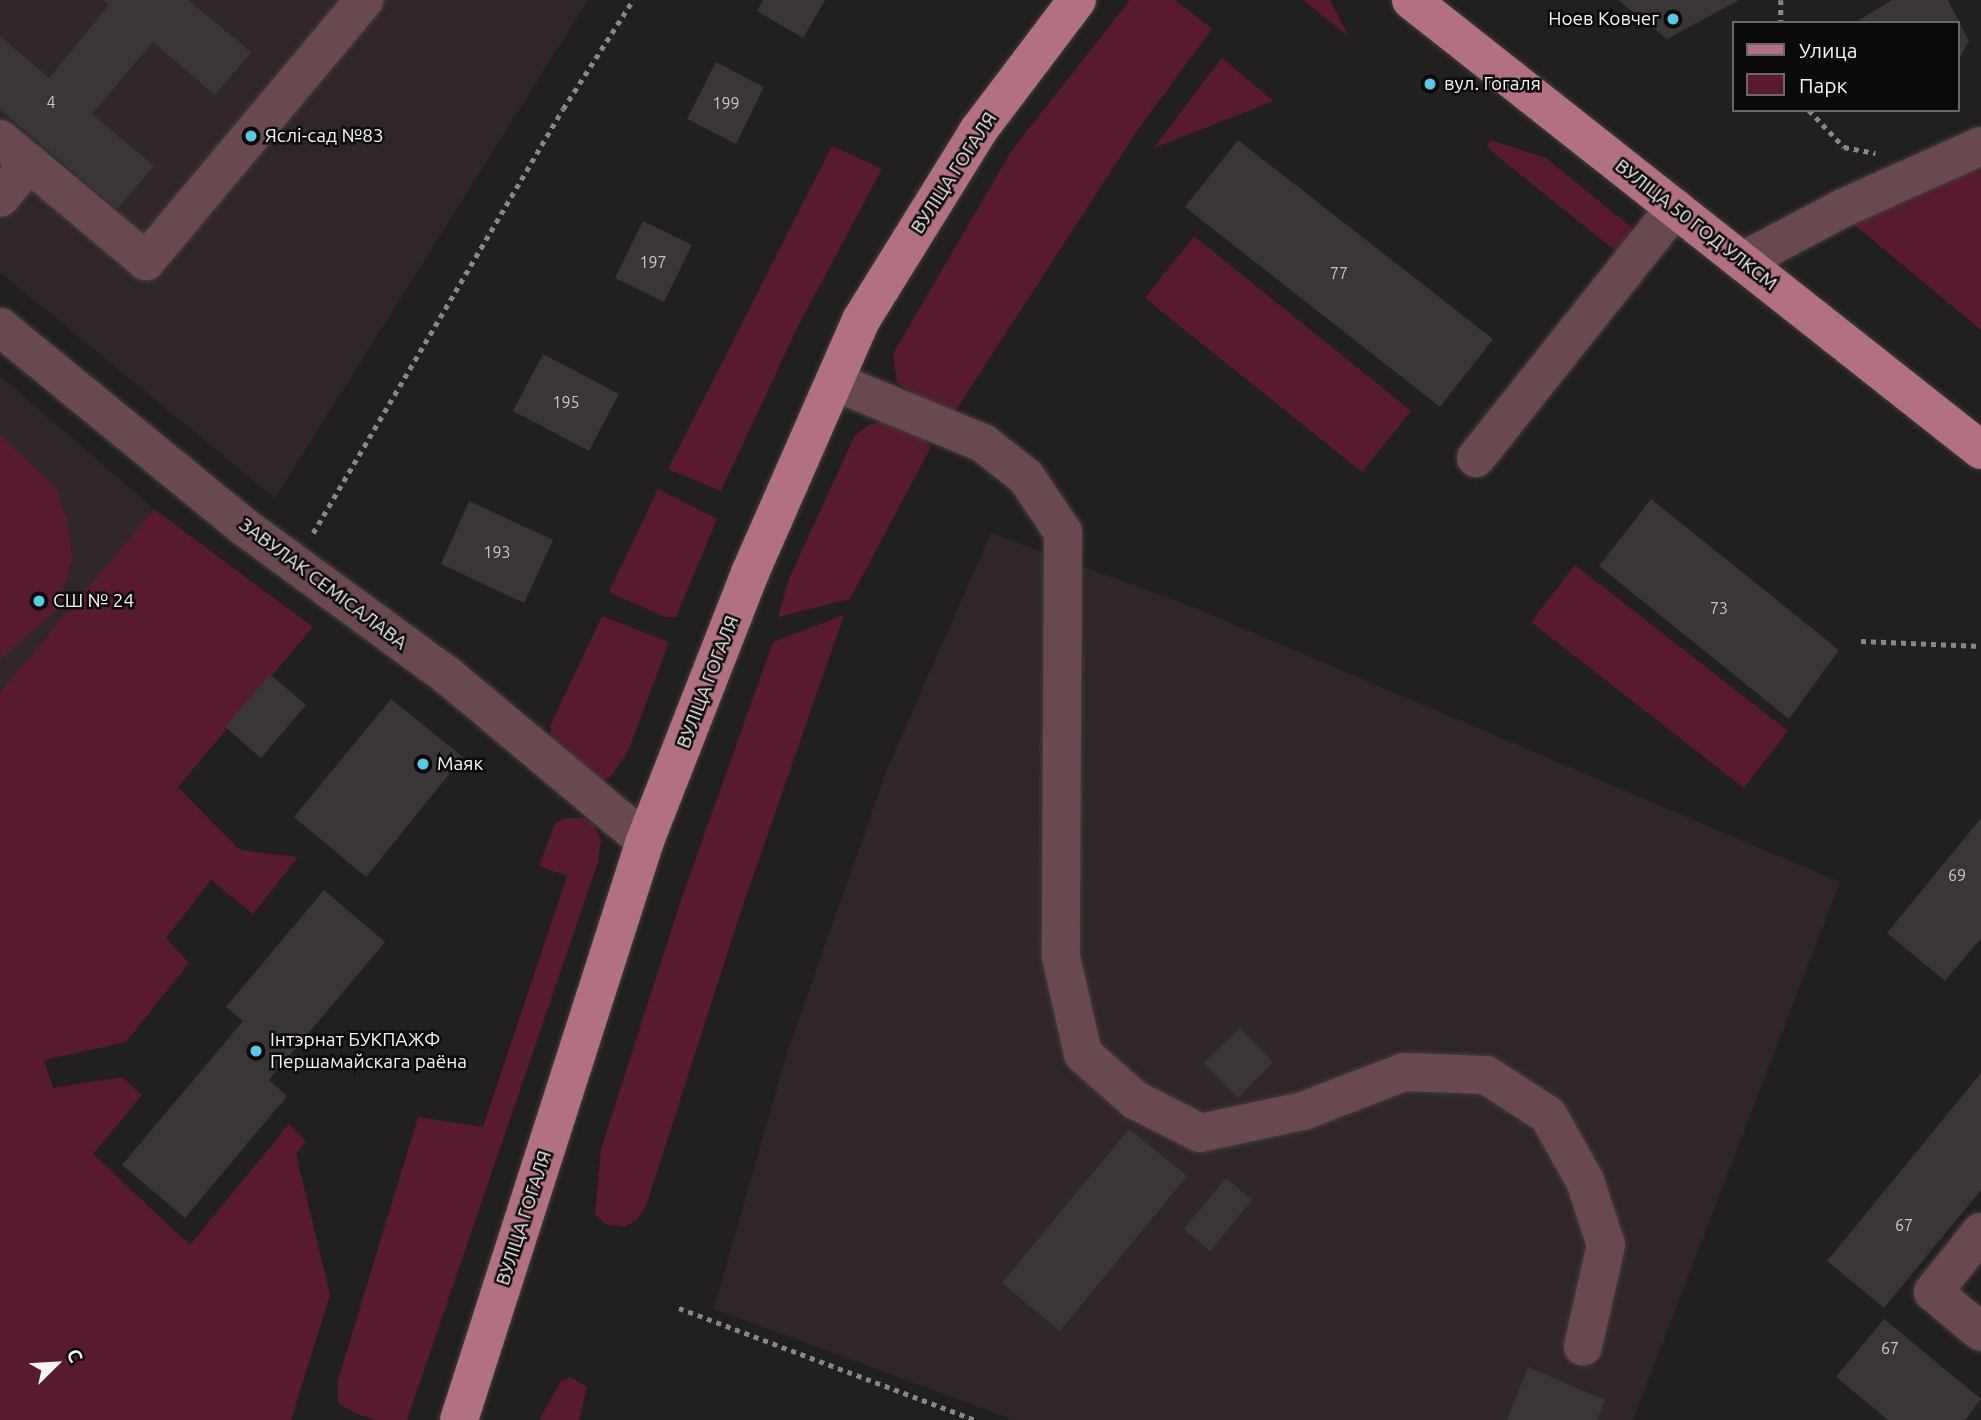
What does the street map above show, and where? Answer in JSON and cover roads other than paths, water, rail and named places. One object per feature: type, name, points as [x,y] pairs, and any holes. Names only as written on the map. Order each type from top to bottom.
[{"type":"main road","name":"ВУЛІЦА ГОГАЛЯ","points":[[459,1420],[645,841],[750,573],[861,320],[978,131],[1077,0]]},
{"type":"main road","name":"ВУЛІЦА 50 ГОД УЛКСМ","points":[[1411,0],[1981,450]]},
{"type":"street","points":[[0,139],[146,261],[364,0]]},
{"type":"street","points":[[1743,261],[1843,208],[1981,146]]},
{"type":"street","points":[[0,198],[29,163]]},
{"type":"street","points":[[1476,458],[1675,208]]},
{"type":"street","name":"ЗАВУЛАК СЕМІСАЛАВА","points":[[0,327],[295,564],[448,676],[645,841]]},
{"type":"street","points":[[835,382],[983,443],[1026,477],[1063,532],[1062,957],[1083,1054],[1135,1100],[1200,1133],[1303,1111],[1404,1072],[1486,1075],[1548,1115],[1585,1181],[1606,1245],[1583,1346]]},
{"type":"street","points":[[1981,1232],[1933,1292],[1981,1332]]},
{"type":"place","name":"Ноев Ковчег","points":[[1673,19]]},
{"type":"place","name":"вул. Гогаля","points":[[1430,84]]},
{"type":"place","name":"Яслі-сад №83","points":[[251,136]]},
{"type":"place","name":"СШ № 24","points":[[39,601]]},
{"type":"place","name":"Маяк","points":[[423,764]]},
{"type":"place","name":"Інтэрнат БУКПАЖФ Першамайскага раёна","points":[[256,1051]]}]
